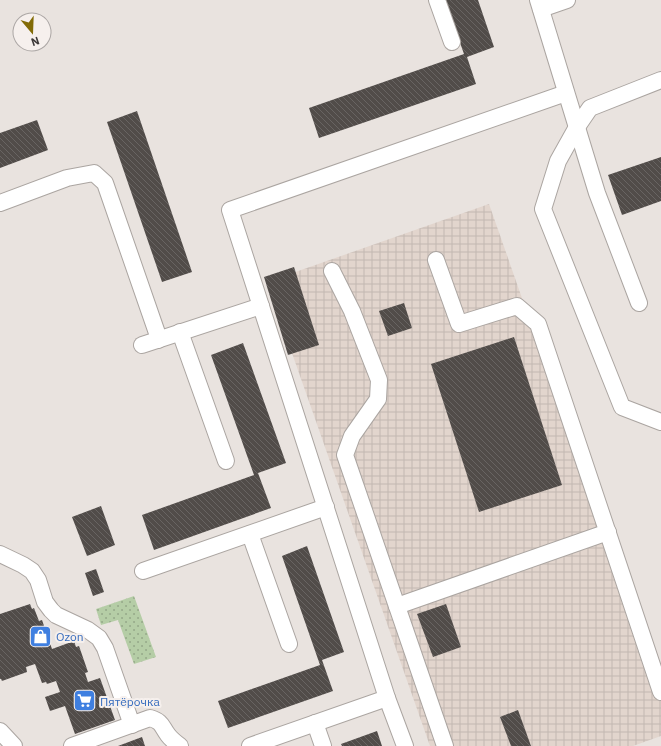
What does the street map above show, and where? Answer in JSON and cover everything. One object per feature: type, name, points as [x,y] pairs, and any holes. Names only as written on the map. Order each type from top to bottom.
[{"type":"lane","points":[[437,0],[452,42]]},
{"type":"lane","points":[[567,0],[539,5],[597,193],[639,303]]},
{"type":"lane","points":[[661,80],[590,108],[577,127],[558,162],[543,209],[622,407],[661,422]]},
{"type":"lane","points":[[405,746],[387,698],[230,210],[566,93]]},
{"type":"lane","points":[[0,203],[67,178],[94,173],[105,183],[157,333],[158,340]]},
{"type":"lane","points":[[436,260],[459,324],[517,306],[538,324],[661,692]]},
{"type":"lane","points":[[332,271],[352,311],[379,380],[378,399],[352,436],[345,455],[445,746]]},
{"type":"lane","points":[[142,345],[261,306]]},
{"type":"lane","points":[[180,332],[226,461]]},
{"type":"lane","points":[[143,571],[326,507]]},
{"type":"lane","points":[[397,606],[608,532]]},
{"type":"lane","points":[[250,534],[289,644]]},
{"type":"lane","points":[[0,554],[32,571],[38,580],[45,602],[50,610],[56,615],[88,630],[98,638],[105,648],[132,725]]},
{"type":"lane","points":[[250,746],[387,698]]},
{"type":"lane","points":[[72,746],[150,718],[158,720],[167,734],[180,746]]},
{"type":"lane","points":[[315,723],[324,746]]},
{"type":"lane","points":[[0,731],[14,746]]},
{"type":"shaded area","points":[[489,204],[661,694],[661,736],[633,746],[430,746],[267,282]]},
{"type":"green space","points":[[134,596],[156,657],[134,664],[118,620],[101,625],[96,609]]},
{"type":"building","points":[[445,0],[478,0],[494,47],[467,57],[476,84],[319,138],[309,108],[464,54]]},
{"type":"building","points":[[137,111],[192,272],[162,282],[107,122]]},
{"type":"building","points":[[37,120],[48,150],[0,168],[0,133]]},
{"type":"building","points":[[661,157],[661,201],[622,215],[608,175]]},
{"type":"building","points":[[294,267],[319,345],[288,355],[264,277]]},
{"type":"building","points":[[404,303],[412,328],[388,336],[379,311]]},
{"type":"building","points":[[514,337],[562,485],[479,512],[431,364]]},
{"type":"building","points":[[243,343],[286,463],[258,473],[271,508],[154,550],[142,515],[254,475],[211,355]]},
{"type":"building","points":[[101,506],[115,545],[87,556],[72,517]]},
{"type":"building","points":[[307,546],[344,652],[322,660],[333,691],[228,728],[218,701],[320,665],[282,556]]},
{"type":"building","points":[[96,569],[104,592],[93,596],[85,573]]},
{"type":"building","points":[[30,604],[32,609],[34,608],[39,621],[42,620],[52,649],[74,641],[76,647],[79,646],[88,672],[85,673],[88,682],[100,678],[115,720],[75,734],[65,706],[50,711],[45,697],[60,692],[56,681],[47,684],[46,682],[42,683],[35,664],[26,667],[27,672],[2,681],[0,679],[0,614]]},
{"type":"building","points":[[446,604],[461,647],[433,657],[417,614]]},
{"type":"building","points":[[518,710],[531,746],[511,746],[500,717]]},
{"type":"building","points":[[377,731],[382,746],[342,746],[341,744]]},
{"type":"building","points":[[142,737],[145,746],[118,746]]},
{"type":"place","name":"Ozon","points":[[40,636]]},
{"type":"place","name":"Пятёрочка","points":[[84,701]]}]
